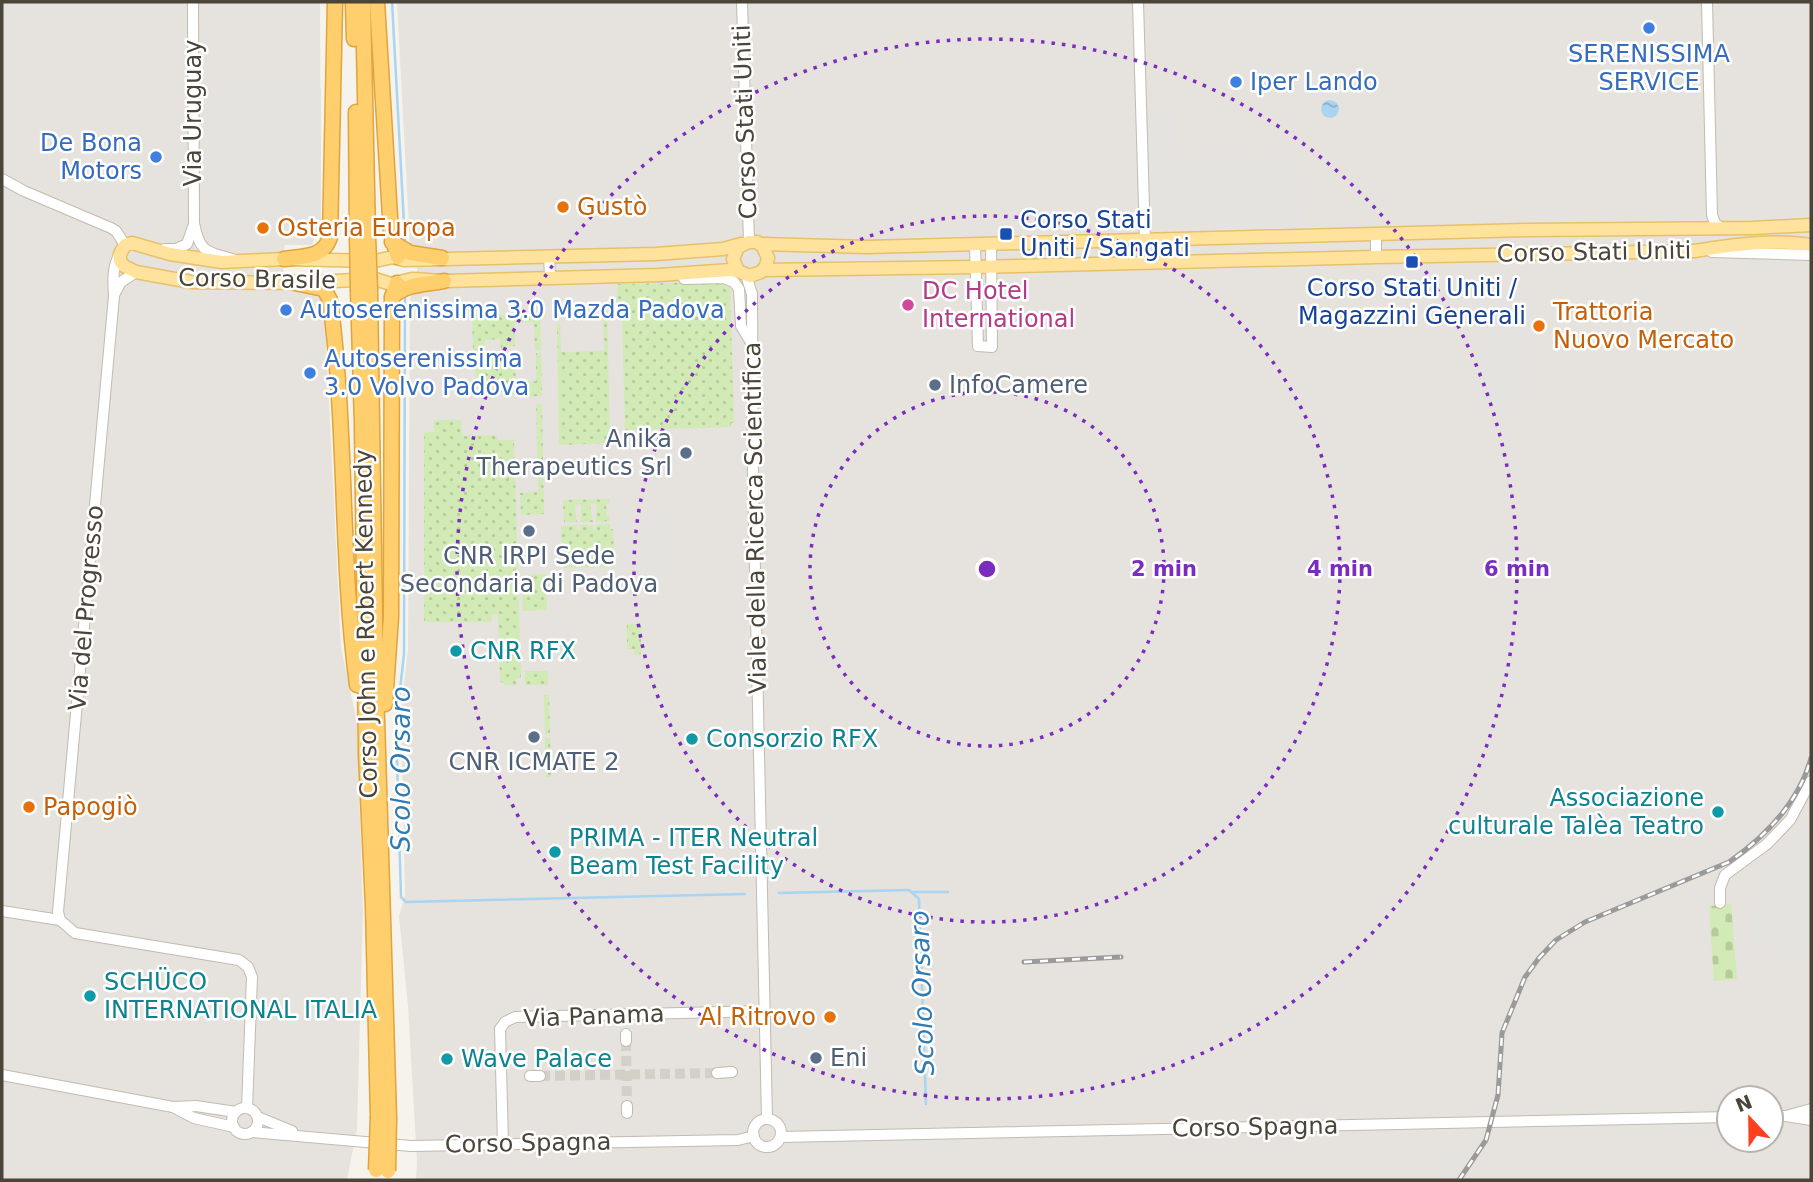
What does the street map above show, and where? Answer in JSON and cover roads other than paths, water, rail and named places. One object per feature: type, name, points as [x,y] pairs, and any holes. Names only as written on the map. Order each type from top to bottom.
[{"type":"highway","points":[[284,259],[306,257],[320,252],[330,237],[335,2]]},
{"type":"highway","points":[[352,2],[363,236]]},
{"type":"highway","points":[[363,2],[363,236]]},
{"type":"highway","points":[[377,2],[392,242],[397,258]]},
{"type":"highway","name":"Corso John e Robert Kennedy","points":[[363,236],[368,287],[379,784],[382,1175]]},
{"type":"highway","points":[[392,242],[410,253],[442,258]]},
{"type":"highway","points":[[379,784],[391,617],[397,287],[402,289],[444,281]]},
{"type":"highway","points":[[295,283],[324,289],[330,300],[351,634],[366,754]]},
{"type":"highway","name":"Corso John e Robert Kennedy","points":[[368,287],[362,424],[366,754],[383,1117]]},
{"type":"main road","name":"Corso Stati Uniti","points":[[375,261],[397,258],[656,254],[723,249],[750,243],[856,247],[975,245],[1811,225]]},
{"type":"main road","name":"Corso Brasile","points":[[122,245],[132,243],[170,254],[222,262],[284,259],[375,261]]},
{"type":"main road","points":[[750,243],[766,250],[768,258],[751,272],[734,263],[734,254],[750,243]]},
{"type":"main road","name":"Corso Stati Uniti","points":[[444,281],[1694,251],[1728,246],[1792,243],[1811,245]]},
{"type":"main road","points":[[122,245],[120,261],[136,272]]},
{"type":"main road","points":[[368,287],[397,287],[408,269],[397,258]]},
{"type":"main road","name":"Corso Brasile","points":[[136,272],[191,282],[368,287]]},
{"type":"street","name":"Via Uruguay","points":[[193,2],[194,223],[203,249],[235,260]]},
{"type":"street","name":"Corso Stati Uniti","points":[[742,2],[750,243]]},
{"type":"street","points":[[1138,2],[1145,241]]},
{"type":"street","name":"Corso Stati Uniti","points":[[1707,2],[1712,215],[1715,223],[1726,228]]},
{"type":"street","points":[[2,179],[111,228],[122,245]]},
{"type":"street","name":"Corso Stati Uniti","points":[[1699,228],[1709,222],[1712,215]]},
{"type":"street","points":[[1726,228],[1811,218]]},
{"type":"street","points":[[160,250],[187,244],[194,223]]},
{"type":"street","points":[[1376,234],[1376,257]]},
{"type":"street","points":[[975,245],[978,346],[992,347],[991,244]]},
{"type":"street","name":"Via del Progresso","points":[[60,920],[58,912],[115,261],[122,245]]},
{"type":"street","points":[[1694,251],[1811,255]]},
{"type":"street","points":[[549,256],[550,277]]},
{"type":"street","points":[[114,296],[121,282],[136,272]]},
{"type":"street","name":"Viale della Ricerca Scientifica","points":[[751,272],[752,479],[767,1119]]},
{"type":"street","points":[[659,275],[678,279],[724,278],[734,282],[739,289],[741,326],[753,344]]},
{"type":"street","points":[[1720,903],[1720,888],[1725,875],[1767,844],[1790,820],[1811,781]]},
{"type":"street","points":[[2,911],[60,920],[75,933],[239,960],[248,967],[252,977],[247,1108]]},
{"type":"street","name":"Via Panama","points":[[503,1144],[500,1029],[505,1022],[515,1017],[765,1011]]},
{"type":"street","points":[[717,1073],[732,1072]]},
{"type":"street","name":"Corso Spagna","points":[[2,1075],[173,1107],[196,1106],[236,1112],[247,1108],[257,1117],[302,1135]]},
{"type":"street","name":"Corso Spagna","points":[[173,1107],[194,1118],[233,1127],[244,1134],[252,1132],[302,1135],[411,1146],[738,1140],[754,1136],[761,1146],[768,1147],[777,1144],[781,1137],[1715,1117]]},
{"type":"street","points":[[1786,1116],[1811,1109]]},
{"type":"street","points":[[233,1127],[232,1119],[236,1112]]},
{"type":"street","points":[[1786,1116],[1811,1120]]},
{"type":"street","points":[[252,1132],[257,1125],[257,1117]]},
{"type":"street","points":[[754,1136],[758,1123],[767,1119],[778,1124],[781,1137]]},
{"type":"water","points":[[1330,100],[1336,103],[1339,109],[1336,115],[1330,118],[1324,115],[1321,109],[1324,103]]},
{"type":"waterway","name":"Scolo Orsaro","points":[[392,2],[405,242]]},
{"type":"waterway","name":"Scolo Orsaro","points":[[405,296],[404,654],[396,725],[401,897],[406,902],[745,894]]},
{"type":"waterway","name":"Scolo Orsaro","points":[[779,893],[909,890],[919,899],[926,1104]]},
{"type":"waterway","points":[[913,892],[948,892]]},
{"type":"tunnel","points":[[626,1041],[627,1106]]},
{"type":"tunnel","points":[[540,1076],[717,1073]]},
{"type":"railway","points":[[1459,1180],[1486,1140],[1498,1095],[1502,1033],[1525,977],[1539,958],[1556,940],[1585,922],[1729,862],[1756,841],[1779,817],[1798,789],[1811,758]]},
{"type":"railway","points":[[1024,962],[1121,957]]},
{"type":"place","name":"SERENISSIMA SERVICE","points":[[1649,28]]},
{"type":"place","name":"Iper Lando","points":[[1236,82]]},
{"type":"place","name":"De Bona Motors","points":[[156,157]]},
{"type":"place","name":"Gustò","points":[[563,207]]},
{"type":"place","name":"Osteria Europa","points":[[263,228]]},
{"type":"place","name":"Corso Stati Uniti / Sangati","points":[[1006,234]]},
{"type":"place","name":"Corso Stati Uniti / Magazzini Generali","points":[[1412,262]]},
{"type":"place","name":"DC Hotel International","points":[[908,305]]},
{"type":"place","name":"Autoserenissima 3.0 Mazda Padova","points":[[286,310]]},
{"type":"place","name":"Trattoria Nuovo Mercato","points":[[1539,326]]},
{"type":"place","name":"Autoserenissima 3.0 Volvo Padova","points":[[310,373]]},
{"type":"place","name":"InfoCamere","points":[[935,385]]},
{"type":"place","name":"Anika Therapeutics Srl","points":[[686,453]]},
{"type":"place","name":"CNR IRPI Sede Secondaria di Padova","points":[[529,531]]},
{"type":"place","name":"CNR RFX","points":[[456,651]]},
{"type":"place","name":"CNR ICMATE 2","points":[[534,737]]},
{"type":"place","name":"Consorzio RFX","points":[[692,739]]},
{"type":"place","name":"Papogiò","points":[[29,807]]},
{"type":"place","name":"Associazione culturale Talèa Teatro","points":[[1718,812]]},
{"type":"place","name":"PRIMA - ITER Neutral Beam Test Facility","points":[[555,852]]},
{"type":"place","name":"SCHÜCO INTERNATIONAL ITALIA","points":[[90,996]]},
{"type":"place","name":"Al Ritrovo","points":[[830,1017]]},
{"type":"place","name":"Eni","points":[[816,1058]]},
{"type":"place","name":"Wave Palace","points":[[447,1059]]}]
